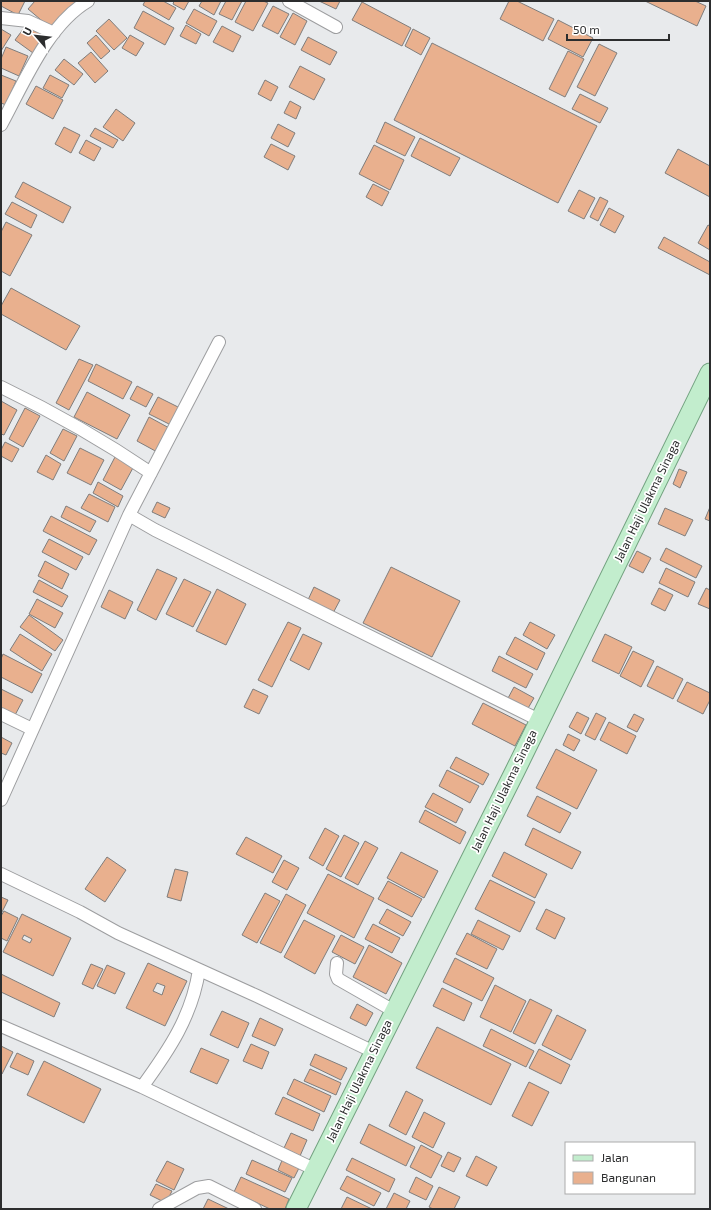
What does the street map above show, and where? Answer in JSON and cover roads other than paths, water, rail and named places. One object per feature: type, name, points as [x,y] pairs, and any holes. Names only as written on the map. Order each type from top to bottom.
[{"type":"main road","name":"Jalan Haji Ulakma Sinaga","points":[[296,1209],[515,771],[710,373]]},
{"type":"street","points":[[1,125],[34,64],[54,34],[66,19],[88,1]]},
{"type":"street","points":[[289,1],[336,27]]},
{"type":"street","points":[[1,18],[28,21],[54,34]]},
{"type":"street","points":[[1,800],[129,515],[219,342]]},
{"type":"street","points":[[1,387],[27,399],[88,434],[151,473]]},
{"type":"street","points":[[129,515],[155,530],[539,720]]},
{"type":"street","points":[[1,714],[32,729]]},
{"type":"street","points":[[1,874],[80,912],[118,933],[257,996],[374,1052]]},
{"type":"street","points":[[337,963],[336,974],[338,979],[394,1011]]},
{"type":"street","points":[[142,1087],[166,1053],[184,1022],[196,993],[199,970]]},
{"type":"street","points":[[1,1026],[142,1087],[316,1170]]},
{"type":"street","points":[[159,1209],[197,1188],[209,1186],[255,1209]]}]
